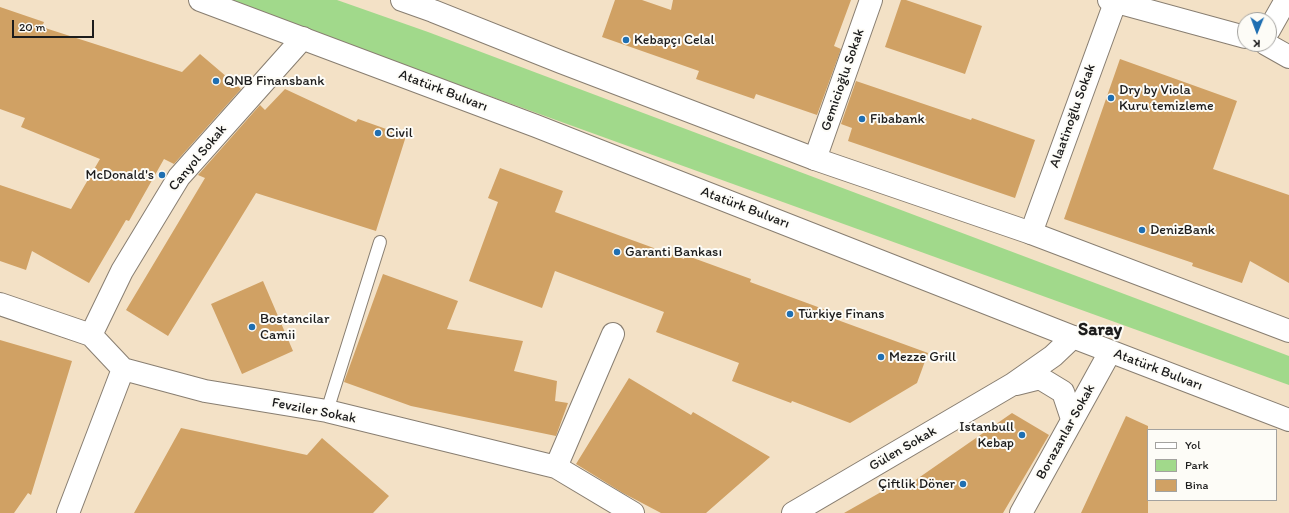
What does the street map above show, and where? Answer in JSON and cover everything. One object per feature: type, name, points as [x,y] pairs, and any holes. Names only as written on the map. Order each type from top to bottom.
[{"type":"street","name":"Atatürk Bulvarı","points":[[200,0],[536,126],[1110,352],[1289,420]]},
{"type":"street","points":[[402,0],[435,5],[568,64],[815,159],[1030,233],[1289,330]]},
{"type":"street","name":"Gemicioğlu Sokak","points":[[815,159],[871,0]]},
{"type":"street","points":[[1114,0],[1237,35]]},
{"type":"street","name":"Alaatinoğlu Sokak","points":[[1030,233],[1114,0]]},
{"type":"street","points":[[1277,16],[1286,0]]},
{"type":"street","name":"Canyol Sokak","points":[[92,335],[122,271],[179,177],[304,38]]},
{"type":"street","points":[[1277,50],[1289,57]]},
{"type":"street","points":[[0,304],[92,335],[123,369],[72,512]]},
{"type":"street","points":[[556,467],[613,334]]},
{"type":"street","name":"Gülen Sokak","points":[[793,513],[1013,384],[1053,356],[1074,337]]},
{"type":"street","name":"Borazanlar Sokak","points":[[1021,513],[1110,352]]},
{"type":"street","name":"Fevziler Sokak","points":[[123,369],[205,391],[327,412],[556,467],[633,513]]},
{"type":"street","name":"Gülen Sokak","points":[[1013,384],[1040,378],[1063,392],[1072,420]]},
{"type":"lane","points":[[327,412],[380,242]]},
{"type":"green space","points":[[224,0],[337,0],[428,32],[1289,356],[1289,385]]},
{"type":"building","points":[[615,0],[642,0],[671,10],[673,0],[851,0],[834,46],[841,49],[817,115],[756,94],[754,99],[696,79],[699,71],[602,37]]},
{"type":"building","points":[[901,0],[906,0],[982,26],[965,74],[885,47]]},
{"type":"building","points":[[0,7],[44,22],[42,27],[182,72],[200,54],[241,89],[174,164],[164,159],[129,221],[126,220],[89,283],[32,251],[26,270],[0,261],[0,185],[71,209],[100,159],[21,127],[25,118],[0,109]]},
{"type":"building","points":[[1120,59],[1237,101],[1213,169],[1289,195],[1289,283],[1250,261],[1242,283],[1192,266],[1193,263],[1064,219]]},
{"type":"building","points":[[856,81],[1035,140],[1015,198],[848,141],[852,128],[841,124]]},
{"type":"building","points":[[285,89],[356,122],[358,119],[406,136],[376,231],[256,193],[168,336],[126,310],[205,178],[198,175],[260,105],[265,110]]},
{"type":"building","points":[[500,168],[563,191],[555,212],[684,259],[685,255],[751,279],[750,282],[826,310],[824,315],[928,353],[917,383],[850,423],[792,401],[791,403],[732,381],[739,363],[656,332],[664,312],[555,271],[542,308],[469,281],[498,202],[488,198]]},
{"type":"building","points":[[383,274],[458,301],[447,329],[523,341],[514,371],[557,381],[555,401],[568,403],[556,436],[411,406],[344,382]]},
{"type":"building","name":"Bostancilar Camii","points":[[263,281],[293,351],[242,374],[211,304]]},
{"type":"building","points":[[0,340],[72,361],[31,495],[28,493],[14,513],[0,513]]},
{"type":"building","points":[[629,378],[691,415],[693,412],[770,457],[706,513],[661,513],[623,493],[576,464]]},
{"type":"building","points":[[1012,413],[1049,435],[1003,513],[844,513],[897,483],[904,488]]},
{"type":"building","points":[[1126,416],[1148,426],[1148,513],[1081,513]]},
{"type":"building","points":[[181,428],[307,455],[322,438],[389,496],[373,513],[134,513]]},
{"type":"place","name":"Kebapçı Celal","points":[[626,40]]},
{"type":"place","name":"QNB Finansbank","points":[[216,81]]},
{"type":"place","name":"Dry by Viola Kuru temizleme","points":[[1111,98]]},
{"type":"place","name":"Fibabank","points":[[862,119]]},
{"type":"place","name":"Civil","points":[[378,133]]},
{"type":"place","name":"McDonald's","points":[[162,175]]},
{"type":"place","name":"DenizBank","points":[[1142,230]]},
{"type":"place","name":"Garanti Bankası","points":[[617,252]]},
{"type":"place","name":"Türkiye Finans","points":[[790,314]]},
{"type":"place","name":"Bostancilar Camii","points":[[252,327]]},
{"type":"place","name":"Mezze Grill","points":[[881,357]]},
{"type":"place","name":"Istanbull Kebap","points":[[1022,435]]},
{"type":"place","name":"Çiftlik Döner","points":[[963,484]]},
{"type":"district","name":"Saray","points":[[1100,330]]}]
